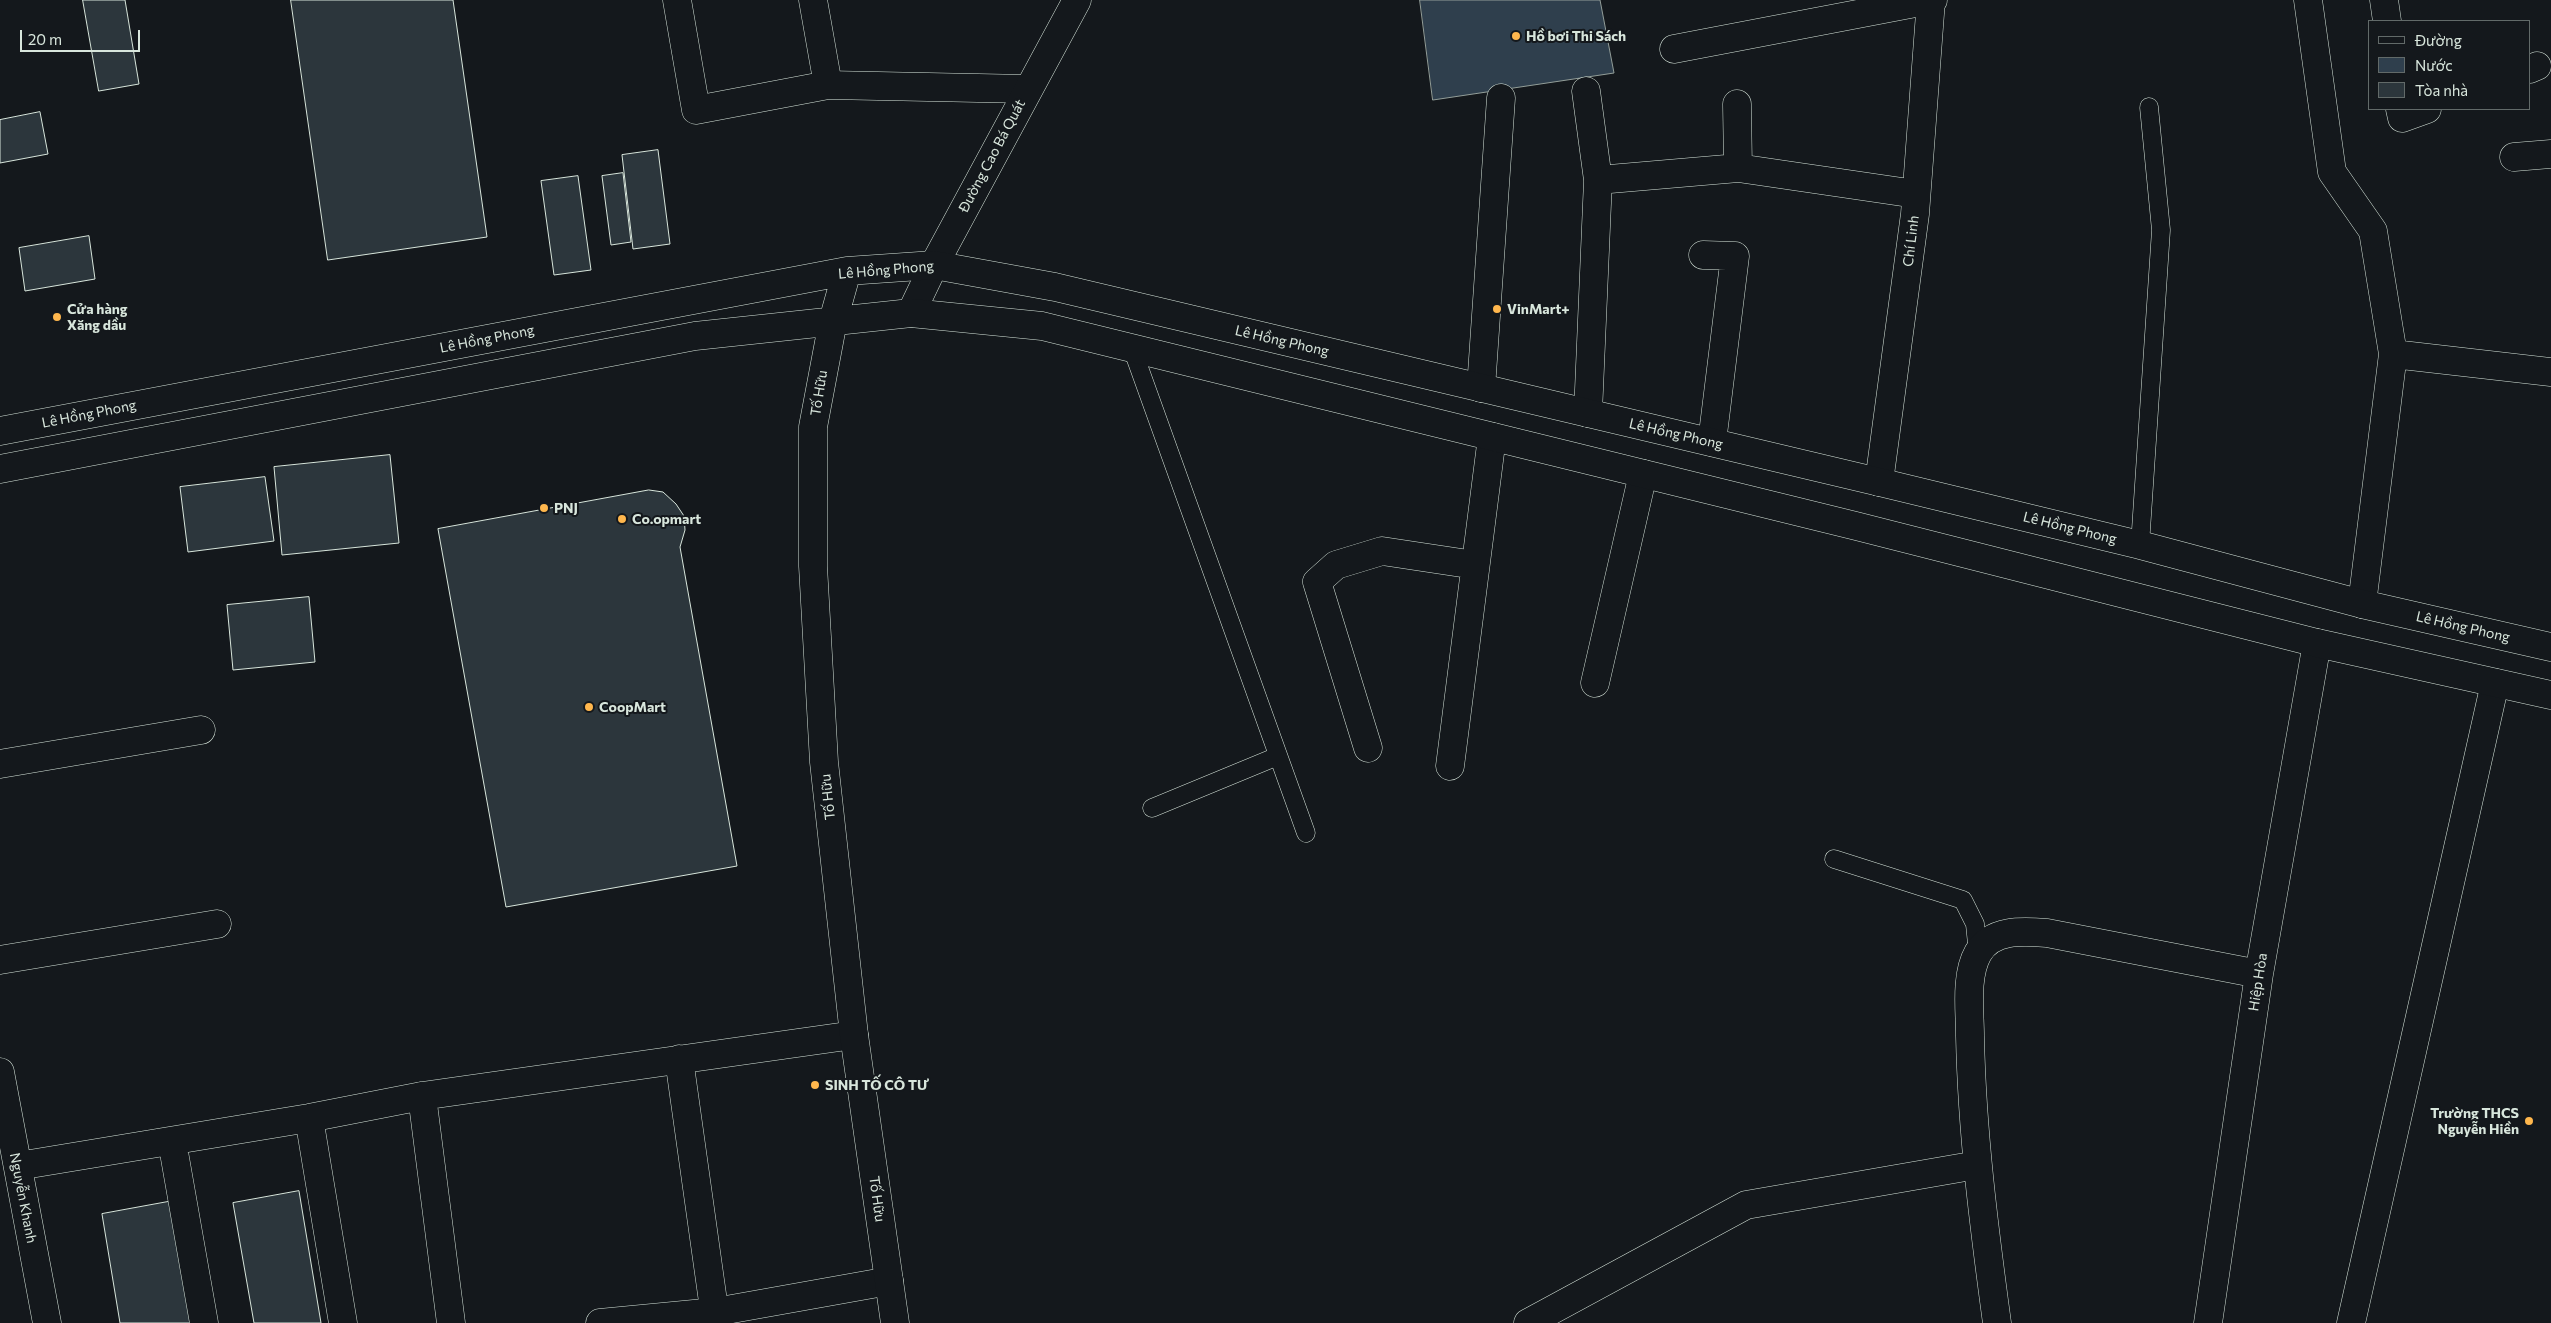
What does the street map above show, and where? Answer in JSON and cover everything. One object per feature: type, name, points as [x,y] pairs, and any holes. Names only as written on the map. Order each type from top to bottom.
[{"type":"street","points":[[677,0],[696,110],[828,85],[1028,89]]},
{"type":"street","points":[[813,0],[828,85]]},
{"type":"street","name":"Đường Cao Bá Quát","points":[[911,313],[934,265],[1077,0]]},
{"type":"street","points":[[1674,49],[1932,0]]},
{"type":"street","name":"Chí Linh","points":[[1879,482],[1916,194],[1932,0]]},
{"type":"street","points":[[2308,0],[2332,172],[2373,231],[2393,354],[2362,604]]},
{"type":"street","points":[[2384,0],[2388,20]]},
{"type":"street","points":[[1586,91],[1598,180],[1588,413]]},
{"type":"street","points":[[1481,388],[1501,98]]},
{"type":"street","points":[[1737,104],[1738,168]]},
{"type":"street","points":[[2400,110],[2402,118],[2424,110]]},
{"type":"street","points":[[2514,157],[2551,154]]},
{"type":"street","points":[[1598,180],[1738,168],[1916,194]]},
{"type":"street","points":[[1703,255],[1735,256],[1712,442]]},
{"type":"street","name":"Lê Hồng Phong","points":[[0,430],[847,271],[934,265],[1054,287],[1712,442],[2140,545],[2362,604],[2551,647]]},
{"type":"street","name":"Tố Hữu","points":[[847,271],[833,321],[813,427],[813,566],[824,762],[854,1034],[895,1323]]},
{"type":"street","points":[[0,469],[695,336],[911,313],[1042,326],[2317,643],[2551,696]]},
{"type":"street","points":[[2393,354],[2551,372]]},
{"type":"street","points":[[1450,766],[1492,437]]},
{"type":"street","points":[[1594,683],[1643,474]]},
{"type":"street","points":[[1368,748],[1317,582],[1336,565],[1382,550],[1475,564]]},
{"type":"street","name":"Hiệp Hòa","points":[[2208,1323],[2259,974],[2317,643]]},
{"type":"street","points":[[2351,1323],[2495,683]]},
{"type":"street","points":[[0,764],[201,730]]},
{"type":"street","points":[[0,960],[217,924]]},
{"type":"street","points":[[1997,1323],[1971,1107],[1971,977],[1978,954],[1989,940],[2004,934],[2032,932],[2259,974]]},
{"type":"street","points":[[18,1166],[309,1118],[422,1096],[854,1034]]},
{"type":"street","points":[[679,1059],[716,1317]]},
{"type":"street","name":"Nguyễn Khanh","points":[[0,1072],[47,1323]]},
{"type":"street","points":[[422,1096],[450,1323]]},
{"type":"street","points":[[309,1118],[343,1323]]},
{"type":"street","points":[[172,1141],[204,1323]]},
{"type":"street","points":[[1528,1323],[1746,1205],[1977,1165]]},
{"type":"street","points":[[600,1323],[716,1317],[889,1282]]},
{"type":"lane","points":[[2140,545],[2161,230],[2149,107]]},
{"type":"lane","points":[[1132,348],[1306,833]]},
{"type":"lane","points":[[1152,808],[1278,756]]},
{"type":"lane","points":[[1834,859],[1962,900],[1975,924],[1978,954]]},
{"type":"water","name":"Hồ bơi Thi Sách","points":[[1420,0],[1600,0],[1614,73],[1433,100]]},
{"type":"building","points":[[83,0],[125,0],[139,84],[99,91]]},
{"type":"building","points":[[291,0],[453,0],[487,237],[328,260]]},
{"type":"building","points":[[40,112],[48,154],[0,163],[0,120]]},
{"type":"building","points":[[658,150],[670,244],[633,249],[622,155]]},
{"type":"building","points":[[623,173],[631,242],[611,245],[602,176]]},
{"type":"building","points":[[578,176],[591,270],[554,275],[541,181]]},
{"type":"building","points":[[89,236],[95,279],[25,291],[19,248]]},
{"type":"building","points":[[390,455],[399,543],[282,555],[274,467]]},
{"type":"building","points":[[265,477],[274,541],[188,552],[180,487]]},
{"type":"building","name":"CoopMart","points":[[649,490],[663,492],[676,504],[684,516],[685,530],[680,547],[737,866],[506,907],[438,529]]},
{"type":"building","points":[[309,597],[315,662],[233,670],[227,605]]},
{"type":"building","points":[[299,1191],[321,1323],[254,1323],[233,1203]]},
{"type":"building","points":[[173,1201],[194,1323],[120,1323],[102,1214]]},
{"type":"place","name":"Hồ bơi Thi Sách","points":[[1516,36]]},
{"type":"place","name":"VinMart+","points":[[1497,309]]},
{"type":"place","name":"Cửa hàng Xăng dầu","points":[[57,317]]},
{"type":"place","name":"PNJ","points":[[544,508]]},
{"type":"place","name":"Co.opmart","points":[[622,519]]},
{"type":"place","name":"CoopMart","points":[[589,707]]},
{"type":"place","name":"SINH TỐ CÔ TƯ","points":[[815,1085]]},
{"type":"place","name":"Trường THCS Nguyễn Hiền","points":[[2529,1121]]}]
